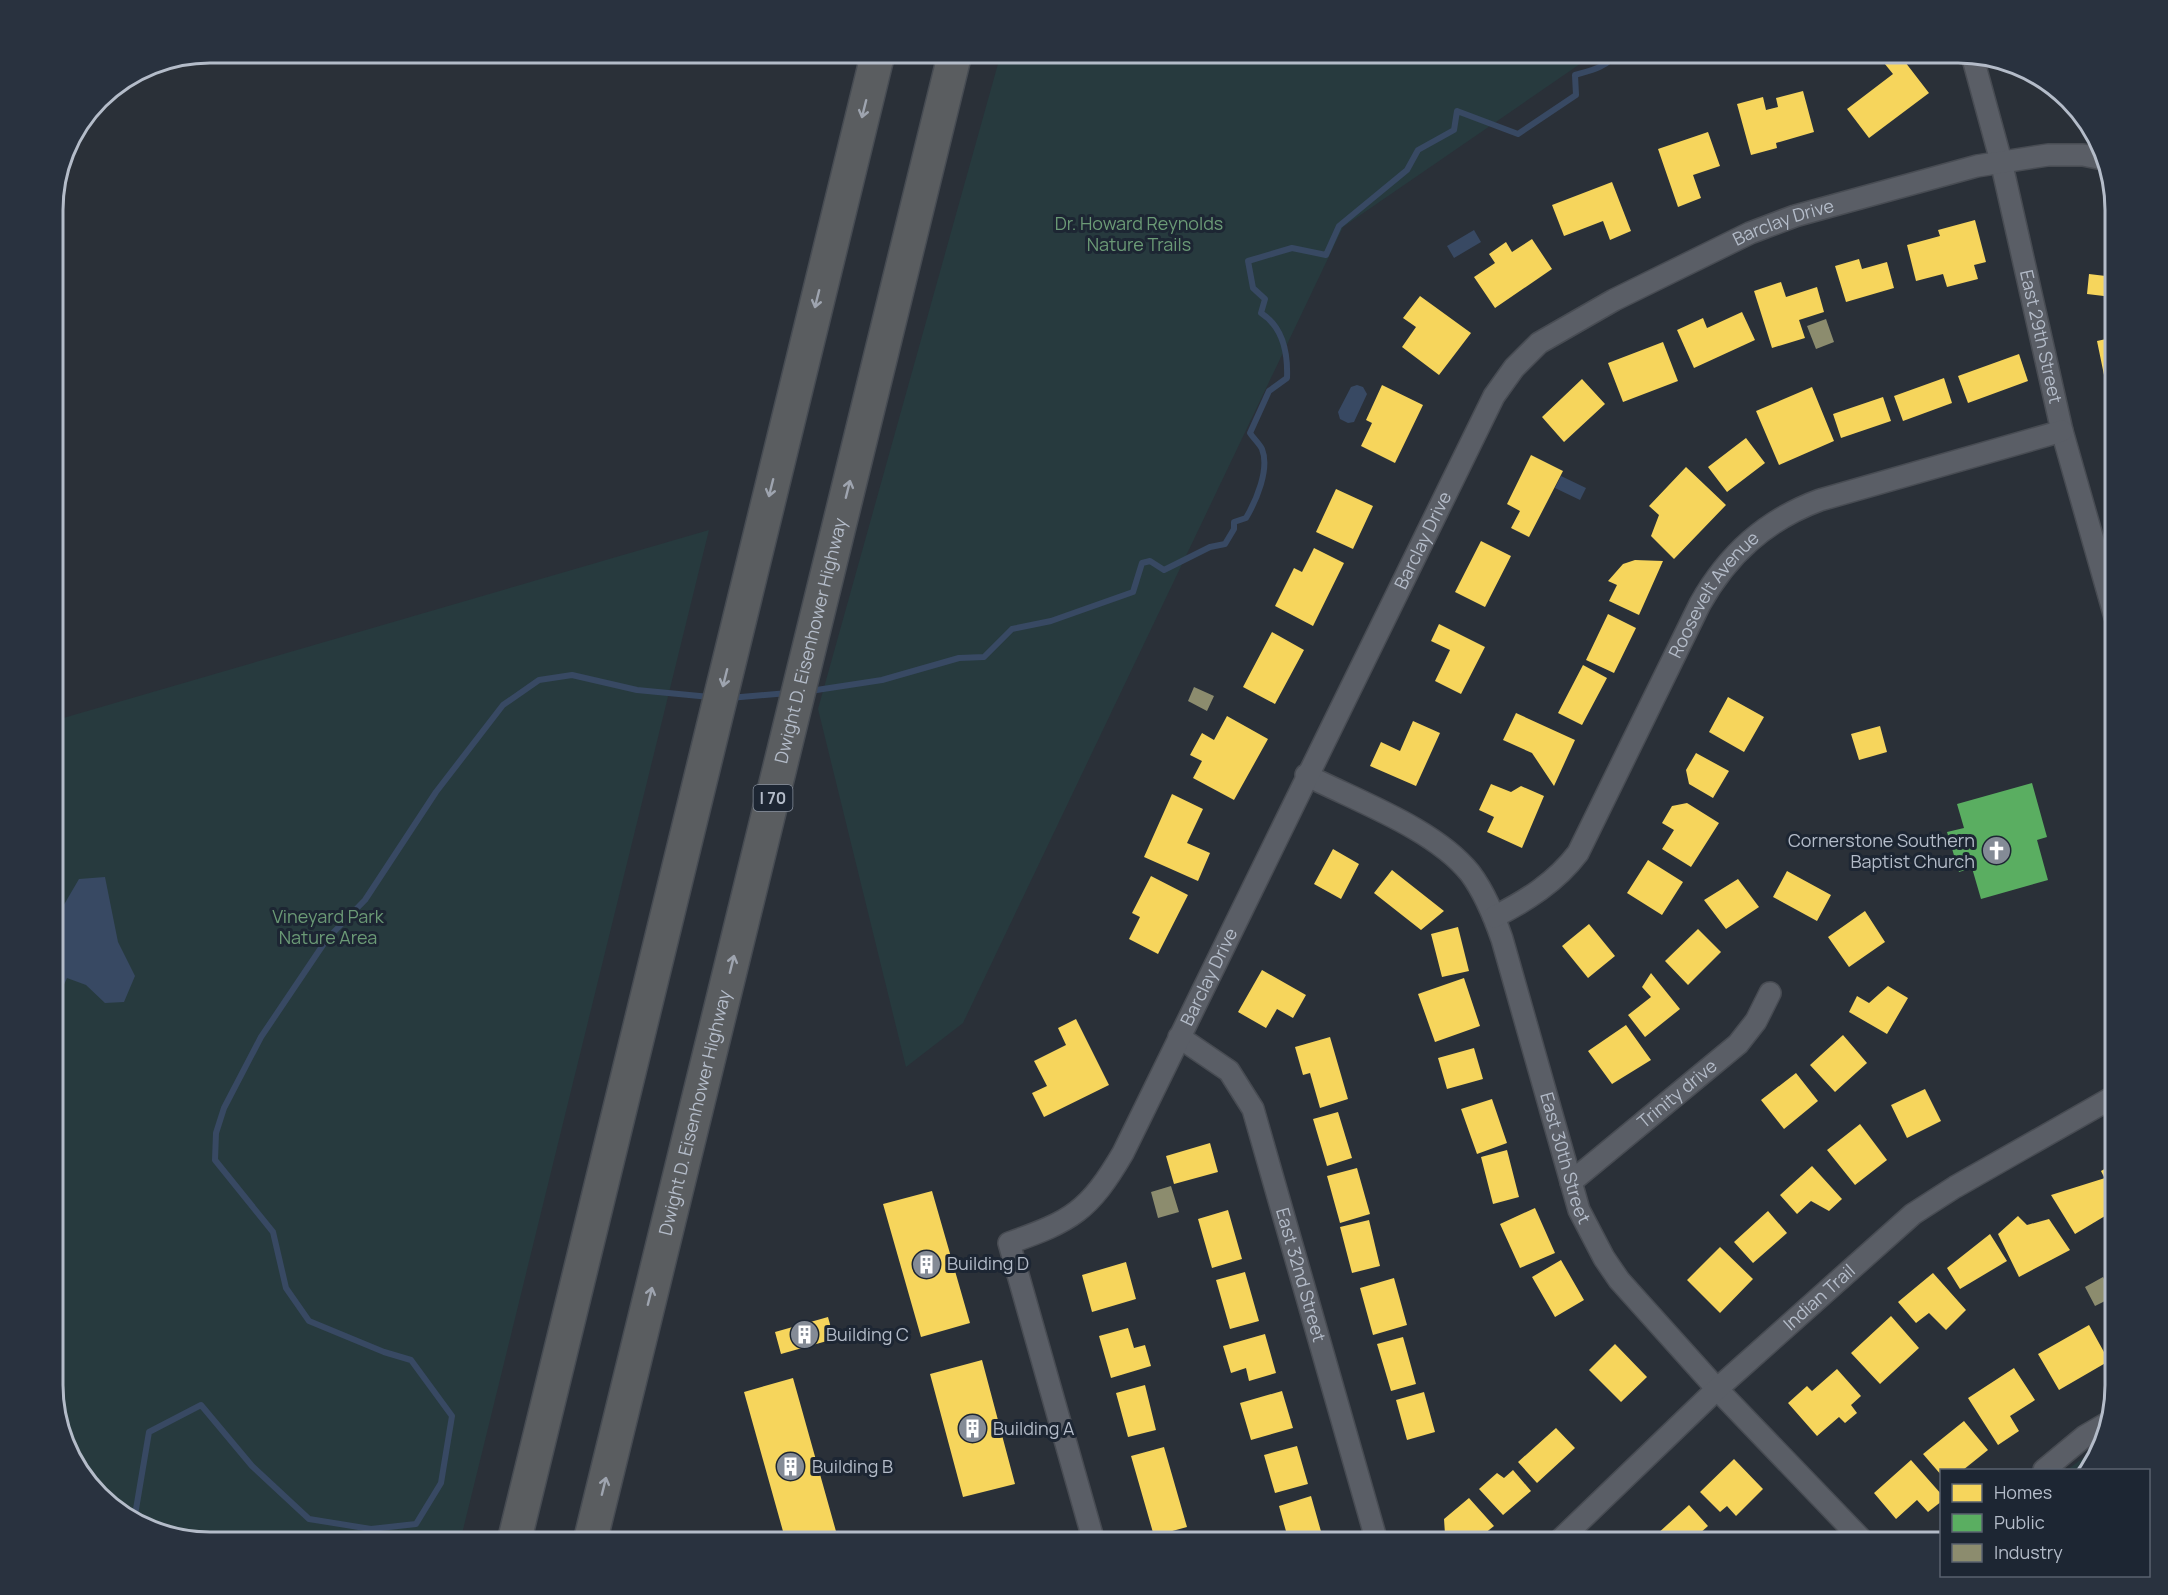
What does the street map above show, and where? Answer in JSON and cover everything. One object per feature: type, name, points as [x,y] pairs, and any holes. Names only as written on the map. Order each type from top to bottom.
[{"type":"highway","points":[[516,1532],[875,63]]},
{"type":"highway","name":"Dwight D. Eisenhower Highway","points":[[592,1532],[952,63]]},
{"type":"street","name":"East 29th Street","points":[[1974,64],[2001,161],[2062,430],[2105,582]]},
{"type":"street","name":"Barclay Drive","points":[[1091,1532],[1010,1243],[1064,1221],[1093,1199],[1123,1153],[1306,775],[1494,396],[1514,368],[1539,343],[1604,305],[1750,233],[1795,216],[2001,161],[2048,155],[2083,154],[2095,157]]},
{"type":"street","name":"Roosevelt Avenue","points":[[1494,917],[1517,905],[1555,879],[1578,853],[1700,604],[1723,568],[1752,538],[1783,517],[1820,500],[2062,430]]},
{"type":"street","name":"East 30th Street","points":[[1306,775],[1435,840],[1471,874],[1494,917],[1571,1182],[1591,1236],[1618,1280],[1717,1389],[1854,1532]]},
{"type":"street","name":"Trinity drive","points":[[1571,1182],[1738,1044],[1756,1021],[1770,993]]},
{"type":"street","name":"East 32nd Street","points":[[1179,1037],[1229,1071],[1253,1109],[1374,1532]]},
{"type":"street","name":"Indian Trail","points":[[1568,1532],[1717,1389],[1913,1214],[2105,1102]]},
{"type":"street","points":[[2045,1469],[2085,1436],[2098,1428]]},
{"type":"green space","name":"Dr. Howard Reynolds Nature Trails","points":[[998,63],[1581,63],[1343,227],[963,1023],[906,1067],[818,709]]},
{"type":"green space","name":"Vineyard Park Nature Area","points":[[709,530],[462,1532],[200,1532],[181,1529],[145,1517],[120,1502],[93,1475],[74,1441],[63,1395],[63,718]]},
{"type":"green space","points":[[2087,1455],[2079,1469],[2068,1469]]},
{"type":"water","points":[[1474,230],[1481,242],[1454,258],[1447,246]]},
{"type":"water","points":[[1357,385],[1363,387],[1367,394],[1354,422],[1348,423],[1340,419],[1338,412],[1351,387]]},
{"type":"water","points":[[1561,476],[1586,488],[1580,500],[1555,488]]},
{"type":"water","points":[[105,877],[118,942],[135,976],[124,1002],[105,1003],[86,985],[67,978],[63,987],[63,906],[79,879]]},
{"type":"building: Homes","points":[[1884,63],[1906,63],[1929,93],[1869,138],[1847,109],[1893,74]]},
{"type":"building: Homes","points":[[1803,91],[1814,132],[1776,143],[1777,148],[1751,155],[1737,104],[1763,97],[1766,110],[1778,107],[1776,98]]},
{"type":"building: Homes","points":[[1708,132],[1720,166],[1693,175],[1701,198],[1678,207],[1658,149]]},
{"type":"building: Homes","points":[[1612,182],[1631,231],[1610,240],[1603,221],[1564,236],[1552,205]]},
{"type":"building: Homes","points":[[1975,220],[1986,262],[1974,265],[1978,279],[1947,287],[1943,274],[1916,281],[1907,245],[1940,236],[1938,230]]},
{"type":"building: Homes","points":[[1532,239],[1552,269],[1495,308],[1474,277],[1495,263],[1489,254],[1506,242],[1512,252]]},
{"type":"building: Homes","points":[[1859,259],[1862,269],[1887,262],[1894,288],[1846,302],[1835,266]]},
{"type":"building: Homes","points":[[2089,274],[2105,276],[2105,296],[2087,294]]},
{"type":"building: Homes","points":[[1781,282],[1786,297],[1817,287],[1824,312],[1799,320],[1805,338],[1772,348],[1754,291]]},
{"type":"building: Homes","points":[[1420,296],[1471,333],[1439,375],[1402,347],[1416,327],[1403,318]]},
{"type":"building: Homes","points":[[1742,312],[1755,340],[1694,368],[1677,330],[1703,318],[1707,328]]},
{"type":"building: Homes","points":[[2105,339],[2105,380],[2097,341]]},
{"type":"building: Homes","points":[[1663,342],[1678,381],[1623,402],[1608,363]]},
{"type":"building: Homes","points":[[2019,354],[2028,381],[1968,403],[1958,376]]},
{"type":"building: Homes","points":[[1944,378],[1952,403],[1903,421],[1894,396]]},
{"type":"building: Homes","points":[[1582,379],[1605,404],[1564,442],[1542,417]]},
{"type":"building: Homes","points":[[1382,385],[1423,405],[1395,463],[1361,446],[1372,423],[1366,420]]},
{"type":"building: Homes","points":[[1812,387],[1834,441],[1779,465],[1756,411]]},
{"type":"building: Homes","points":[[1883,397],[1891,421],[1841,438],[1833,414]]},
{"type":"building: Homes","points":[[1746,438],[1765,463],[1727,492],[1708,467]]},
{"type":"building: Homes","points":[[1531,455],[1563,471],[1529,537],[1511,528],[1520,511],[1507,504]]},
{"type":"building: Homes","points":[[1686,467],[1726,505],[1674,559],[1651,536],[1659,515],[1649,506]]},
{"type":"building: Homes","points":[[1336,489],[1373,506],[1353,549],[1316,532]]},
{"type":"building: Homes","points":[[1481,541],[1511,556],[1485,607],[1455,592]]},
{"type":"building: Homes","points":[[1314,548],[1344,563],[1313,626],[1275,606],[1294,568],[1302,572]]},
{"type":"building: Homes","points":[[1635,560],[1663,561],[1639,615],[1609,601],[1617,585],[1608,581],[1623,564]]},
{"type":"building: Homes","points":[[1608,614],[1636,628],[1614,673],[1586,660]]},
{"type":"building: Homes","points":[[1439,624],[1485,647],[1461,694],[1435,681],[1450,650],[1431,641]]},
{"type":"building: Homes","points":[[1272,632],[1304,650],[1275,704],[1243,687]]},
{"type":"building: Homes","points":[[1583,665],[1607,678],[1582,725],[1558,713]]},
{"type":"building: Homes","points":[[1728,697],[1764,717],[1744,752],[1709,732]]},
{"type":"building: Homes","points":[[1516,713],[1575,740],[1554,786],[1532,753],[1503,740]]},
{"type":"building: Homes","points":[[1227,716],[1268,739],[1234,800],[1193,778],[1202,761],[1190,755],[1202,733],[1214,740]]},
{"type":"building: Homes","points":[[1413,721],[1440,733],[1416,786],[1370,766],[1381,742],[1400,751]]},
{"type":"building: Homes","points":[[1880,726],[1887,752],[1859,760],[1851,734]]},
{"type":"building: Homes","points":[[1696,753],[1729,771],[1713,798],[1689,784],[1686,770]]},
{"type":"building: Homes","points":[[1491,784],[1511,792],[1521,786],[1544,796],[1522,848],[1487,832],[1494,817],[1479,810]]},
{"type":"building: Homes","points":[[1172,794],[1203,809],[1187,843],[1210,853],[1198,881],[1144,857]]},
{"type":"building: Homes","points":[[1687,803],[1719,823],[1691,867],[1662,849],[1674,830],[1662,823],[1672,806]]},
{"type":"building: Homes","points":[[1333,849],[1359,864],[1341,899],[1314,884]]},
{"type":"building: Homes","points":[[1648,860],[1683,882],[1662,915],[1627,893]]},
{"type":"building: Homes","points":[[1392,870],[1444,911],[1421,930],[1374,893]]},
{"type":"building: Homes","points":[[1787,871],[1831,895],[1817,921],[1773,897]]},
{"type":"building: Homes","points":[[1151,876],[1188,895],[1158,954],[1129,939],[1140,917],[1132,913]]},
{"type":"building: Homes","points":[[1738,879],[1759,907],[1726,929],[1704,900]]},
{"type":"building: Homes","points":[[1865,911],[1885,942],[1849,967],[1828,937]]},
{"type":"building: Homes","points":[[1589,924],[1615,956],[1588,978],[1562,946]]},
{"type":"building: Homes","points":[[1458,927],[1469,971],[1442,977],[1431,934]]},
{"type":"building: Homes","points":[[1698,929],[1721,952],[1688,985],[1665,961]]},
{"type":"building: Homes","points":[[1262,970],[1306,995],[1293,1018],[1277,1009],[1266,1028],[1238,1012]]},
{"type":"building: Homes","points":[[1651,973],[1680,1009],[1645,1037],[1628,1015],[1651,997],[1642,987]]},
{"type":"building: Homes","points":[[1464,978],[1480,1026],[1435,1042],[1418,994]]},
{"type":"building: Homes","points":[[1888,986],[1908,998],[1887,1034],[1849,1012],[1857,996],[1869,1003]]},
{"type":"building: Homes","points":[[1076,1019],[1109,1085],[1044,1117],[1032,1093],[1047,1086],[1034,1061],[1066,1045],[1058,1028]]},
{"type":"building: Homes","points":[[1626,1025],[1651,1060],[1612,1084],[1588,1051]]},
{"type":"building: Homes","points":[[1843,1035],[1867,1063],[1835,1092],[1810,1065]]},
{"type":"building: Homes","points":[[1330,1037],[1348,1099],[1320,1108],[1310,1073],[1303,1075],[1295,1047]]},
{"type":"building: Homes","points":[[1474,1048],[1483,1079],[1447,1089],[1438,1058]]},
{"type":"building: Homes","points":[[1796,1073],[1818,1101],[1784,1129],[1761,1100]]},
{"type":"building: Homes","points":[[1925,1089],[1941,1121],[1907,1138],[1891,1105]]},
{"type":"building: Homes","points":[[1492,1099],[1507,1143],[1477,1154],[1461,1109]]},
{"type":"building: Homes","points":[[1338,1112],[1352,1158],[1327,1166],[1313,1119]]},
{"type":"building: Homes","points":[[1860,1124],[1887,1160],[1855,1185],[1827,1150]]},
{"type":"building: Homes","points":[[1210,1143],[1218,1172],[1174,1184],[1166,1156]]},
{"type":"building: Homes","points":[[1507,1150],[1519,1197],[1493,1204],[1481,1157]]},
{"type":"building: Homes","points":[[1812,1166],[1842,1199],[1829,1211],[1811,1201],[1797,1214],[1780,1195]]},
{"type":"building: Homes","points":[[1357,1168],[1370,1214],[1340,1223],[1327,1176]]},
{"type":"building: Homes","points":[[2105,1178],[2105,1216],[2075,1234],[2051,1195]]},
{"type":"building: Homes","name":"Building D","points":[[932,1191],[970,1323],[921,1337],[883,1204]]},
{"type":"building: Homes","points":[[1535,1208],[1555,1253],[1520,1268],[1500,1224]]},
{"type":"building: Homes","points":[[1228,1210],[1242,1259],[1212,1268],[1198,1219]]},
{"type":"building: Homes","points":[[1768,1211],[1787,1233],[1753,1263],[1734,1242]]},
{"type":"building: Homes","points":[[2018,1216],[2027,1225],[2049,1219],[2070,1250],[2019,1277],[1998,1234]]},
{"type":"building: Homes","points":[[1369,1220],[1380,1266],[1352,1273],[1340,1227]]},
{"type":"building: Homes","points":[[1990,1234],[2007,1261],[1960,1289],[1947,1268]]},
{"type":"building: Homes","points":[[1720,1247],[1753,1279],[1720,1313],[1687,1280]]},
{"type":"building: Homes","points":[[1561,1260],[1584,1300],[1555,1317],[1532,1277]]},
{"type":"building: Homes","points":[[1126,1262],[1136,1299],[1092,1312],[1082,1275]]},
{"type":"building: Homes","points":[[1245,1272],[1259,1321],[1230,1329],[1216,1280]]},
{"type":"building: Homes","points":[[1933,1273],[1966,1310],[1946,1330],[1929,1313],[1916,1323],[1898,1302]]},
{"type":"building: Homes","points":[[1394,1278],[1407,1325],[1373,1335],[1360,1288]]},
{"type":"building: Homes","points":[[1891,1316],[1919,1348],[1880,1384],[1851,1353]]},
{"type":"building: Homes","name":"Building C","points":[[828,1317],[834,1339],[781,1354],[775,1332]]},
{"type":"building: Homes","points":[[2089,1325],[2105,1354],[2105,1363],[2059,1390],[2038,1354]]},
{"type":"building: Homes","points":[[1128,1328],[1134,1348],[1145,1345],[1151,1366],[1111,1378],[1099,1336]]},
{"type":"building: Homes","points":[[1265,1334],[1276,1373],[1249,1381],[1246,1368],[1231,1373],[1223,1346]]},
{"type":"building: Homes","points":[[1403,1337],[1416,1384],[1391,1391],[1377,1344]]},
{"type":"building: Homes","points":[[1615,1344],[1647,1377],[1621,1402],[1589,1370]]},
{"type":"building: Homes","name":"Building A","points":[[982,1360],[1015,1484],[963,1497],[930,1374]]},
{"type":"building: Homes","points":[[2014,1368],[2035,1400],[2010,1416],[2019,1431],[1998,1445],[1968,1398]]},
{"type":"building: Homes","points":[[1837,1369],[1861,1396],[1851,1405],[1857,1413],[1845,1423],[1839,1417],[1817,1436],[1788,1403],[1807,1386],[1812,1391]]},
{"type":"building: Homes","name":"Building B","points":[[793,1378],[836,1532],[783,1532],[744,1392]]},
{"type":"building: Homes","points":[[1145,1385],[1156,1430],[1128,1437],[1116,1393]]},
{"type":"building: Homes","points":[[1282,1391],[1293,1428],[1251,1440],[1240,1403]]},
{"type":"building: Homes","points":[[1424,1392],[1435,1432],[1407,1440],[1396,1400]]},
{"type":"building: Homes","points":[[1964,1421],[1988,1450],[1964,1469],[1940,1469],[1940,1474],[1923,1454]]},
{"type":"building: Homes","points":[[1556,1428],[1575,1448],[1537,1483],[1518,1462]]},
{"type":"building: Homes","points":[[1297,1446],[1308,1484],[1275,1493],[1264,1455]]},
{"type":"building: Homes","points":[[1164,1447],[1187,1527],[1169,1532],[1153,1532],[1131,1456]]},
{"type":"building: Homes","points":[[1734,1459],[1763,1489],[1736,1516],[1727,1506],[1720,1512],[1700,1492]]},
{"type":"building: Homes","points":[[1911,1460],[1940,1493],[1940,1503],[1928,1512],[1917,1500],[1896,1519],[1874,1493]]},
{"type":"building: Homes","points":[[1513,1470],[1531,1491],[1503,1515],[1479,1489],[1497,1473],[1504,1478]]},
{"type":"building: Homes","points":[[1311,1496],[1321,1532],[1286,1532],[1279,1506]]},
{"type":"building: Homes","points":[[1469,1498],[1494,1526],[1486,1532],[1445,1532],[1444,1519]]},
{"type":"building: Homes","points":[[1689,1505],[1708,1526],[1701,1532],[1659,1532]]},
{"type":"building: Public","name":"Cornerstone Southern Baptist Church","points":[[2032,783],[2047,837],[2037,840],[2048,880],[1981,899],[1972,868],[1959,872],[1947,832],[1964,828],[1957,804]]},
{"type":"building: Industry","points":[[1826,319],[1834,342],[1816,349],[1807,326]]},
{"type":"building: Industry","points":[[1194,687],[1214,696],[1207,711],[1188,701]]},
{"type":"building: Industry","points":[[1171,1186],[1179,1212],[1158,1218],[1151,1192]]},
{"type":"building: Industry","points":[[2103,1277],[2105,1301],[2095,1306],[2085,1287]]},
{"type":"waterway","points":[[810,691],[882,680],[959,658],[984,657],[1012,629],[1051,621],[1133,592],[1142,563],[1150,561],[1164,570],[1210,547],[1225,544],[1234,529],[1234,522],[1246,518],[1250,511],[1263,475],[1262,449],[1250,433],[1269,391],[1287,378],[1283,341],[1274,326],[1261,313],[1265,299],[1253,288],[1248,261],[1292,248],[1326,255],[1339,226],[1407,170],[1418,150],[1454,130],[1457,111],[1518,134],[1576,95],[1575,75],[1606,63]]},
{"type":"waterway","points":[[136,1511],[149,1432],[201,1405],[252,1466],[309,1519],[371,1529],[416,1524],[441,1483],[452,1416],[411,1360],[384,1352],[309,1321],[286,1288],[273,1232],[215,1160],[216,1133],[224,1108],[261,1037],[327,939],[365,900],[436,792],[503,705],[539,680],[572,675],[637,690],[710,697]]},
{"type":"waterway","points":[[729,698],[788,693]]},
{"type":"place","name":"Cornerstone Southern Baptist Church","points":[[1996,851]]},
{"type":"place","name":"Building D","points":[[926,1264]]},
{"type":"place","name":"Building C","points":[[805,1335]]},
{"type":"place","name":"Building A","points":[[972,1429]]},
{"type":"place","name":"Building B","points":[[791,1467]]}]
